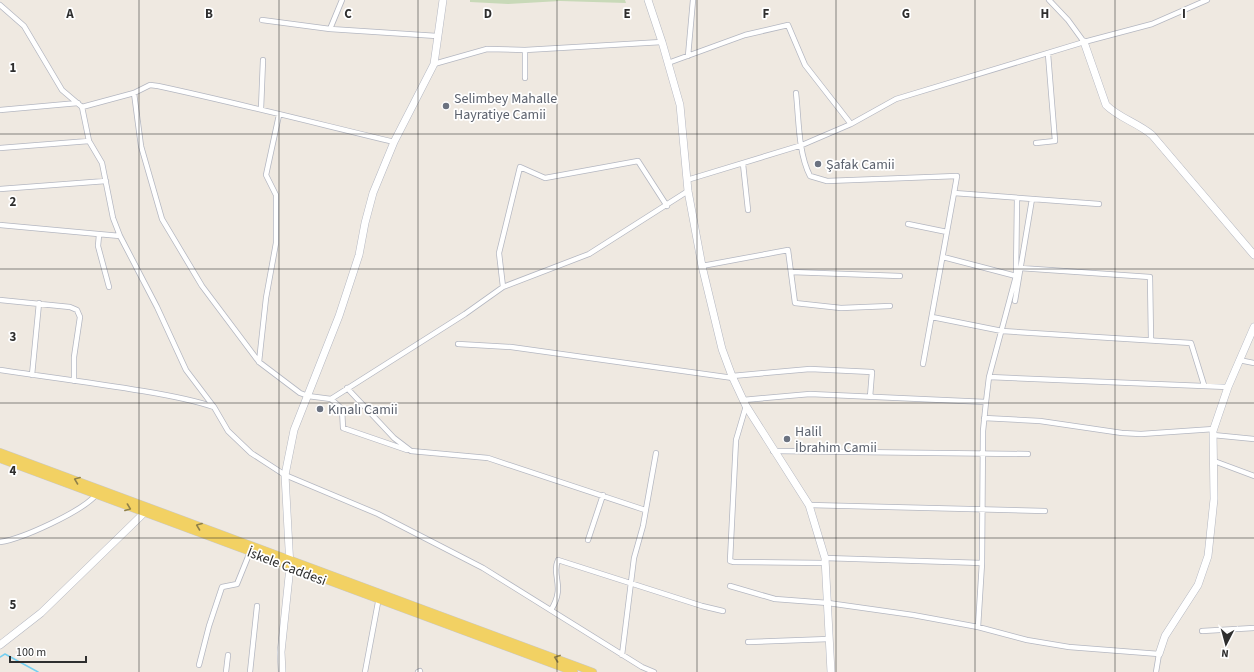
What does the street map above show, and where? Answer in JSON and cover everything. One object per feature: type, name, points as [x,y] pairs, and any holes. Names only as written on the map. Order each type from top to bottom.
[{"type":"main road","points":[[0,452],[290,563]]},
{"type":"main road","name":"İskele Caddesi","points":[[0,459],[250,552],[290,563],[574,672]]},
{"type":"main road","points":[[379,597],[593,672]]},
{"type":"street","points":[[330,29],[342,0]]},
{"type":"street","points":[[282,672],[281,652],[290,563],[285,474],[294,430],[341,309],[359,255],[373,193],[394,142],[434,64],[443,0]]},
{"type":"street","points":[[648,0],[680,104],[688,191],[702,266],[722,349],[732,377],[745,403],[773,451],[809,505],[825,561],[831,672]]},
{"type":"street","points":[[688,56],[692,0]]},
{"type":"street","points":[[1049,0],[1068,20],[1084,42],[1106,105],[1111,110],[1143,127],[1152,135],[1254,255]]},
{"type":"street","points":[[687,180],[744,164],[802,145],[851,124],[896,99],[1084,42],[1152,24],[1207,0]]},
{"type":"street","points":[[0,5],[24,26],[62,90],[82,107],[89,141],[102,163],[113,218],[120,236],[157,307],[186,370],[214,407],[228,431],[251,453],[285,474],[378,514],[483,568],[622,655],[654,672]]},
{"type":"street","points":[[262,20],[330,29],[437,36]]},
{"type":"street","points":[[668,63],[745,35],[788,25],[805,65],[851,124]]},
{"type":"street","points":[[434,64],[487,48],[525,50],[662,42]]},
{"type":"street","points":[[525,50],[526,78]]},
{"type":"street","points":[[1036,143],[1055,141],[1048,54]]},
{"type":"street","points":[[261,109],[264,60]]},
{"type":"street","points":[[82,107],[134,93],[150,85],[261,109],[279,115],[394,142]]},
{"type":"street","points":[[134,93],[141,146],[162,219],[202,286],[259,362],[300,393],[308,396],[331,399],[342,409],[343,428],[358,435],[411,451],[488,458],[646,510]]},
{"type":"street","points":[[796,93],[802,145],[806,168],[810,176],[827,181],[956,176],[923,364]]},
{"type":"street","points":[[0,110],[78,103]]},
{"type":"street","points":[[259,362],[266,298],[276,243],[276,195],[266,175],[279,115]]},
{"type":"street","points":[[0,148],[89,141]]},
{"type":"street","points":[[503,287],[499,253],[520,167],[545,178],[638,161],[667,206]]},
{"type":"street","points":[[744,164],[748,210]]},
{"type":"street","points":[[0,189],[106,181]]},
{"type":"street","points":[[331,399],[465,314],[503,287],[589,254],[667,206],[688,191]]},
{"type":"street","points":[[954,193],[1099,204]]},
{"type":"street","points":[[978,627],[984,509],[984,418],[989,377],[1016,276],[1017,198]]},
{"type":"street","points":[[1014,301],[1032,199]]},
{"type":"street","points":[[908,224],[947,232]]},
{"type":"street","points":[[0,225],[99,236],[120,236]]},
{"type":"street","points":[[99,236],[98,246],[109,287]]},
{"type":"street","points":[[702,266],[788,250],[795,303],[841,308],[890,306]]},
{"type":"street","points":[[943,257],[1016,276]]},
{"type":"street","points":[[1020,268],[1150,277],[1151,340]]},
{"type":"street","points":[[791,272],[900,276]]},
{"type":"street","points":[[0,300],[70,307],[79,312],[74,381]]},
{"type":"street","points":[[32,375],[39,303]]},
{"type":"street","points":[[932,317],[1002,331],[1191,343],[1204,385]]},
{"type":"street","points":[[1156,672],[1159,654],[1165,636],[1198,585],[1208,556],[1214,499],[1214,432],[1228,387],[1254,327]]},
{"type":"street","points":[[458,344],[511,347],[732,377],[810,369],[872,372],[870,397]]},
{"type":"street","points":[[1239,360],[1254,363]]},
{"type":"street","points":[[0,370],[95,383],[196,400],[214,407]]},
{"type":"street","points":[[989,377],[1228,387]]},
{"type":"street","points":[[347,388],[394,438],[411,451]]},
{"type":"street","points":[[745,403],[810,394],[986,402]]},
{"type":"street","points":[[745,403],[736,440],[730,561],[982,563]]},
{"type":"street","points":[[984,418],[1040,421],[1122,433],[1141,434],[1214,432],[1254,439]]},
{"type":"street","points":[[773,451],[1028,454]]},
{"type":"street","points":[[622,655],[630,583],[646,510],[656,453]]},
{"type":"street","points":[[1214,461],[1254,476]]},
{"type":"street","points":[[0,542],[60,519],[92,500],[96,495]]},
{"type":"street","points":[[588,540],[603,495]]},
{"type":"street","points":[[809,505],[1045,511]]},
{"type":"street","points":[[0,645],[41,613],[144,513]]},
{"type":"street","points":[[199,665],[209,626],[222,587],[237,584],[250,552]]},
{"type":"street","points":[[551,610],[558,596],[559,589],[556,564],[558,560],[702,606],[723,611]]},
{"type":"street","points":[[730,586],[775,599],[828,603],[978,627],[1027,640],[1069,647],[1159,654]]},
{"type":"street","points":[[365,672],[379,597]]},
{"type":"street","points":[[250,672],[257,606]]},
{"type":"street","points":[[1202,631],[1254,628]]},
{"type":"street","points":[[748,642],[830,639]]},
{"type":"street","points":[[226,672],[228,655]]},
{"type":"green space","points":[[470,0],[625,0],[626,3],[560,1],[508,4],[470,2]]},
{"type":"waterway","points":[[0,657],[5,654],[38,672]]},
{"type":"place","name":"Selimbey Mahalle Hayratiye Camii","points":[[446,106]]},
{"type":"place","name":"Şafak Camii","points":[[818,164]]},
{"type":"place","name":"Kınalı Camii","points":[[320,409]]},
{"type":"place","name":"Halil İbrahim Camii","points":[[787,439]]}]
